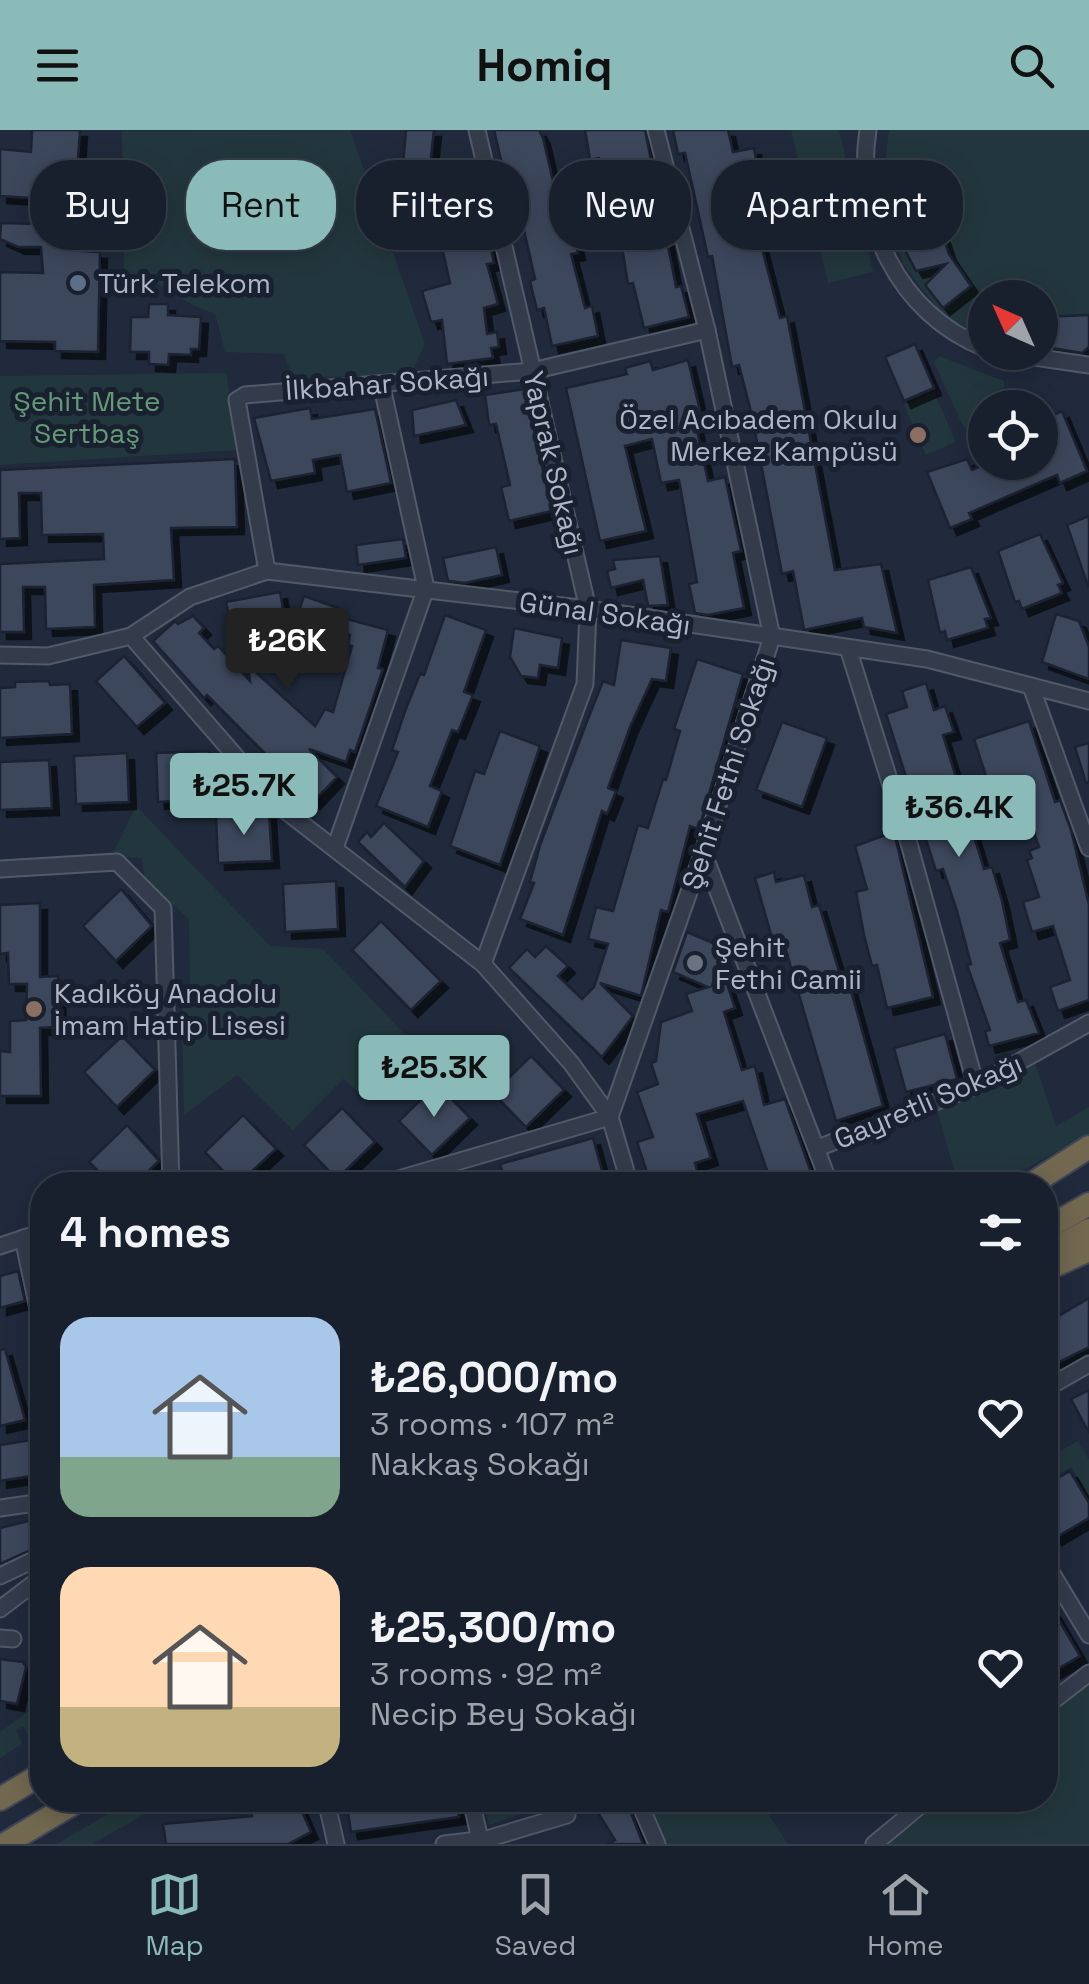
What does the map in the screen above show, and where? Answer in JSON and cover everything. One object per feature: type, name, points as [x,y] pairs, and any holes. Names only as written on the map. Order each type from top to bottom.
[{"type":"highway","points":[[1050,1172],[1089,1147]]},
{"type":"highway","points":[[1058,1180],[1089,1164]]},
{"type":"highway","points":[[1058,1222],[1089,1204]]},
{"type":"highway","points":[[1058,1247],[1089,1230]]},
{"type":"highway","points":[[1058,1264],[1089,1250]]},
{"type":"highway","points":[[0,1800],[30,1781]]},
{"type":"highway","points":[[6,1844],[59,1812]]},
{"type":"street","name":"Yaprak Sokağı","points":[[477,130],[588,609],[585,684],[483,964]]},
{"type":"street","name":"Şehit Fethi Sokağı","points":[[610,1117],[703,852],[772,638],[707,330],[656,130]]},
{"type":"street","points":[[868,130],[866,190],[876,235],[899,279],[931,318],[968,339]]},
{"type":"street","name":"İlkbahar Sokağı","points":[[267,571],[237,400],[245,395],[382,387],[532,371],[707,330]]},
{"type":"street","points":[[1058,360],[1089,365]]},
{"type":"street","points":[[335,848],[426,588],[382,387]]},
{"type":"street","name":"Günal Sokağı","points":[[0,655],[48,656],[131,636],[190,597],[267,571],[588,609],[926,659],[1089,701]]},
{"type":"street","points":[[131,636],[278,805],[483,964],[570,1062],[610,1117],[626,1172]]},
{"type":"street","points":[[848,648],[908,840],[976,1086]]},
{"type":"street","points":[[1030,686],[1089,848]]},
{"type":"street","points":[[703,852],[826,1172]]},
{"type":"street","points":[[0,868],[117,862],[163,908],[171,1172]]},
{"type":"street","name":"Gayretli Sokağı","points":[[818,1148],[976,1086],[1089,1023]]},
{"type":"street","points":[[422,1172],[610,1117]]},
{"type":"street","points":[[0,1246],[30,1236]]},
{"type":"street","points":[[23,1238],[30,1271]]},
{"type":"street","points":[[1058,1382],[1089,1364]]},
{"type":"street","points":[[0,1508],[30,1504]]},
{"type":"street","points":[[0,1576],[30,1562]]},
{"type":"street","points":[[1058,1584],[1089,1635]]},
{"type":"street","points":[[0,1610],[30,1586]]},
{"type":"street","points":[[1058,1697],[1089,1673]]},
{"type":"street","points":[[329,1812],[336,1844]]},
{"type":"street","points":[[474,1812],[480,1841]]},
{"type":"street","points":[[643,1812],[657,1844]]},
{"type":"street","points":[[874,1844],[913,1812]]},
{"type":"street","points":[[444,1844],[480,1841],[567,1815]]},
{"type":"green space","points":[[350,130],[361,160],[356,160],[356,250],[392,250],[425,344],[411,374],[293,378],[284,354],[225,352],[215,313],[148,279],[124,274],[124,250],[166,250],[166,160],[122,160],[122,131]]},
{"type":"green space","points":[[791,130],[839,130],[846,160],[798,160]]},
{"type":"green space","points":[[889,130],[1089,130],[1089,361],[1058,355],[1058,280],[968,280],[968,333],[944,317],[903,264],[899,250],[963,250],[963,160],[885,160]]},
{"type":"green space","points":[[820,250],[868,250],[873,272],[828,283]]},
{"type":"green space","points":[[939,356],[1004,381],[1004,390],[968,390],[968,430],[963,426],[934,362]]},
{"type":"green space","name":"Şehit Mete Sertbaş","points":[[226,373],[238,450],[0,465],[0,376]]},
{"type":"green space","points":[[934,392],[956,442],[926,455],[904,405]]},
{"type":"green space","points":[[136,806],[270,946],[323,949],[418,1048],[367,1099],[343,1079],[293,1130],[237,1075],[184,1115],[182,1010],[190,998],[189,919],[145,879],[142,858],[112,856]]},
{"type":"green space","points":[[1035,1063],[1056,1126],[1089,1107],[1089,1134],[1020,1172],[954,1172],[937,1109],[1002,1083]]},
{"type":"green space","points":[[1078,1441],[1089,1460],[1089,1497],[1071,1467],[1058,1474],[1058,1452]]},
{"type":"green space","points":[[1089,1682],[1089,1844],[889,1844],[928,1812],[1058,1812],[1058,1707]]},
{"type":"green space","points":[[30,1711],[30,1732],[27,1734],[23,1726],[16,1730],[22,1744],[0,1758],[0,1732]]},
{"type":"green space","points":[[112,1812],[149,1812],[92,1844],[57,1844]]},
{"type":"green space","points":[[486,1812],[527,1812],[489,1825]]},
{"type":"green space","points":[[654,1812],[767,1812],[788,1844],[666,1844]]},
{"type":"building","points":[[32,130],[80,130],[78,160],[30,160],[30,198],[0,196],[0,149],[31,152]]},
{"type":"building","points":[[406,130],[434,130],[431,160],[403,160]]},
{"type":"building","points":[[494,130],[539,130],[549,164],[549,250],[577,250],[571,254],[585,308],[592,306],[598,336],[552,346],[544,308],[537,310],[530,281],[535,279],[528,250],[529,160],[501,160]]},
{"type":"building","points":[[585,130],[645,130],[651,160],[590,160]]},
{"type":"building","points":[[673,130],[728,130],[733,152],[754,148],[756,160],[711,160],[711,250],[762,250],[780,318],[787,316],[835,570],[881,564],[897,633],[864,627],[862,618],[804,630],[793,571],[782,574],[739,365],[732,367],[712,256],[708,257],[691,180],[691,160],[687,160],[685,153],[678,154]]},
{"type":"building","points":[[1,223],[30,224],[30,247],[18,247],[0,239]]},
{"type":"building","points":[[41,250],[100,252],[98,352],[55,351],[55,342],[0,341],[0,272],[43,273]]},
{"type":"building","points":[[443,250],[491,250],[494,263],[487,264],[498,304],[484,308],[487,334],[497,332],[499,347],[491,348],[493,358],[447,364],[442,320],[431,322],[422,291],[450,283]]},
{"type":"building","points":[[622,250],[669,250],[676,287],[681,286],[689,317],[644,328],[633,283],[628,284]]},
{"type":"building","points":[[905,250],[948,250],[968,282],[968,288],[943,308],[925,285],[946,264],[916,271]]},
{"type":"building","points":[[149,304],[168,304],[168,315],[201,317],[199,349],[191,349],[191,355],[169,354],[168,365],[149,364],[149,352],[130,352],[131,317],[148,317]]},
{"type":"building","points":[[1089,315],[1089,347],[1082,353],[1058,349],[1058,316]]},
{"type":"building","points":[[915,344],[934,388],[904,401],[885,357]]},
{"type":"building","points":[[688,360],[703,424],[696,426],[708,481],[725,477],[741,551],[733,553],[744,608],[708,615],[695,613],[689,584],[697,582],[679,480],[661,483],[652,439],[625,446],[646,531],[600,541],[566,388],[627,374],[625,368],[650,361],[653,370]]},
{"type":"building","points":[[525,389],[552,511],[509,521],[501,487],[510,485],[496,424],[489,425],[485,395]]},
{"type":"building","points":[[456,400],[466,425],[414,436],[412,410]]},
{"type":"building","points":[[310,408],[312,419],[375,409],[391,483],[347,492],[340,455],[313,460],[315,473],[271,481],[254,418]]},
{"type":"building","points":[[1062,411],[1087,471],[1060,483],[1058,478],[1058,413]]},
{"type":"building","points":[[235,459],[237,527],[171,528],[174,580],[94,585],[95,627],[46,629],[45,587],[23,587],[24,632],[0,632],[0,564],[104,559],[103,534],[42,535],[41,493],[19,493],[20,538],[0,539],[0,470]]},
{"type":"building","points":[[967,459],[968,480],[1045,480],[969,513],[972,519],[950,528],[927,472]]},
{"type":"building","points":[[1089,516],[1089,586],[1088,586],[1067,525]]},
{"type":"building","points":[[1040,534],[1063,583],[1058,585],[1062,593],[1022,609],[1019,601],[1015,602],[998,551]]},
{"type":"building","points":[[403,539],[406,558],[358,565],[356,545]]},
{"type":"building","points":[[496,547],[502,575],[465,583],[448,581],[443,558]]},
{"type":"building","points":[[660,556],[668,605],[648,606],[643,580],[611,588],[607,571],[615,569],[613,560]]},
{"type":"building","points":[[971,567],[991,618],[985,619],[988,628],[947,640],[945,631],[940,633],[928,580]]},
{"type":"building","points":[[280,592],[288,634],[244,641],[241,624],[231,626],[226,602]]},
{"type":"building","points":[[304,596],[338,608],[335,616],[388,630],[378,668],[383,669],[355,752],[350,750],[346,762],[309,749],[337,777],[313,802],[207,695],[204,698],[153,641],[175,621],[178,624],[193,616],[204,628],[199,633],[214,649],[218,646],[250,681],[248,665],[315,726],[325,709],[333,712],[352,646],[348,645],[350,635],[331,628],[322,654],[288,642]]},
{"type":"building","points":[[1056,614],[1079,621],[1089,647],[1089,679],[1042,662]]},
{"type":"building","points":[[445,615],[486,630],[464,692],[473,695],[458,732],[452,730],[430,786],[442,791],[428,827],[376,806],[398,752],[392,750],[405,711],[420,674],[424,675]]},
{"type":"building","points":[[514,628],[562,638],[558,668],[540,665],[538,678],[521,676],[510,657]]},
{"type":"building","points":[[621,640],[671,648],[666,681],[652,679],[630,727],[608,788],[616,791],[607,814],[602,811],[563,935],[520,919],[534,883],[530,882],[540,845],[603,681],[614,685]]},
{"type":"building","points":[[124,656],[165,703],[137,727],[96,681]]},
{"type":"building","points":[[697,659],[743,674],[699,829],[690,826],[668,912],[661,910],[641,996],[600,983],[633,1016],[602,1057],[509,968],[527,949],[535,957],[546,946],[568,966],[558,976],[582,999],[594,987],[608,944],[588,939],[596,907],[613,911],[638,825],[648,828],[663,779],[666,780],[680,731],[674,729]]},
{"type":"building","points":[[49,681],[50,685],[70,684],[72,734],[0,738],[0,688],[15,687],[15,682]]},
{"type":"building","points":[[926,683],[934,710],[945,706],[954,732],[943,735],[984,869],[992,867],[1002,901],[1010,940],[1000,943],[1018,1002],[1026,1000],[1039,1033],[989,1046],[985,1031],[990,1030],[967,965],[971,964],[957,911],[943,869],[936,871],[886,714],[907,707],[902,691]]},
{"type":"building","points":[[1029,721],[1055,802],[1060,800],[1071,830],[1089,905],[1089,1000],[1058,1011],[1050,987],[1070,980],[1053,926],[1032,932],[1023,902],[1039,897],[1027,860],[1032,858],[1029,851],[1039,847],[1021,795],[995,804],[974,739]]},
{"type":"building","points":[[782,722],[827,738],[802,807],[756,790]]},
{"type":"building","points":[[500,731],[540,746],[500,865],[450,846],[475,771],[484,774]]},
{"type":"building","points":[[1089,743],[1089,782],[1086,783],[1075,747]]},
{"type":"building","points":[[209,751],[211,799],[158,802],[156,753]]},
{"type":"building","points":[[127,753],[129,802],[76,804],[74,756]]},
{"type":"building","points":[[49,760],[52,808],[0,810],[0,762]]},
{"type":"building","points":[[269,813],[272,861],[218,863],[216,816]]},
{"type":"building","points":[[384,823],[424,861],[405,887],[358,842],[367,832],[371,837]]},
{"type":"building","points":[[894,832],[933,997],[887,1008],[877,965],[872,966],[864,935],[856,892],[867,889],[855,846]]},
{"type":"building","points":[[774,872],[776,882],[804,875],[812,907],[819,905],[844,988],[850,987],[883,1106],[836,1121],[785,947],[775,949],[755,878]]},
{"type":"building","points":[[336,881],[338,929],[285,932],[283,884]]},
{"type":"building","points":[[121,889],[152,926],[116,961],[83,926]]},
{"type":"building","points":[[40,903],[40,977],[58,976],[59,1027],[40,1028],[41,1096],[0,1096],[0,1051],[10,1052],[10,1021],[26,1020],[27,984],[9,984],[8,953],[0,954],[0,905]]},
{"type":"building","points":[[381,921],[441,981],[411,1010],[352,950]]},
{"type":"building","points":[[687,932],[718,945],[722,956],[712,986],[726,981],[735,1008],[724,1012],[742,1070],[755,1066],[764,1105],[785,1099],[811,1172],[768,1172],[743,1101],[697,1114],[711,1158],[695,1163],[697,1172],[647,1172],[637,1142],[653,1137],[637,1092],[658,1084],[651,1063],[656,1061],[661,1022],[692,1011],[686,994],[708,987],[673,972]]},
{"type":"building","points":[[945,1034],[957,1079],[906,1092],[894,1048]]},
{"type":"building","points":[[122,1036],[155,1070],[117,1107],[84,1072]]},
{"type":"building","points":[[531,1056],[564,1090],[526,1127],[493,1093]]},
{"type":"building","points":[[437,1084],[470,1118],[432,1155],[399,1121]]},
{"type":"building","points":[[342,1108],[375,1142],[344,1172],[330,1172],[304,1145]]},
{"type":"building","points":[[243,1115],[276,1149],[251,1172],[224,1172],[205,1152]]},
{"type":"building","points":[[127,1125],[159,1161],[148,1172],[99,1172],[89,1162]]},
{"type":"building","points":[[593,1138],[602,1172],[494,1172],[502,1171],[500,1164]]},
{"type":"building","points":[[18,1271],[25,1301],[0,1308],[0,1276]]},
{"type":"building","points":[[1089,1298],[1089,1347],[1058,1362],[1058,1316]]},
{"type":"building","points":[[5,1349],[25,1420],[0,1426],[0,1350]]},
{"type":"building","points":[[1089,1390],[1089,1433],[1071,1399]]},
{"type":"building","points":[[30,1440],[30,1476],[0,1481],[0,1445]]},
{"type":"building","points":[[1070,1471],[1089,1503],[1089,1518],[1058,1536],[1058,1478]]},
{"type":"building","points":[[30,1520],[30,1550],[0,1564],[0,1528]]},
{"type":"building","points":[[1058,1619],[1080,1656],[1058,1669]]},
{"type":"building","points":[[0,1659],[23,1662],[26,1667],[17,1704],[0,1701]]},
{"type":"building","points":[[252,1812],[302,1812],[311,1832],[288,1844],[166,1844],[163,1824],[252,1816]]},
{"type":"building","points":[[348,1812],[458,1812],[459,1817],[351,1832]]},
{"type":"building","points":[[598,1812],[631,1812],[643,1844],[608,1844],[615,1840]]},
{"type":"place","name":"Türk Telekom","points":[[78,283]]},
{"type":"place","name":"Özel Acıbadem Okulu Merkez Kampüsü","points":[[918,435]]},
{"type":"place","name":"Şehit Fethi Camii","points":[[695,963]]},
{"type":"place","name":"Kadıköy Anadolu İmam Hatip Lisesi","points":[[34,1009]]}]
